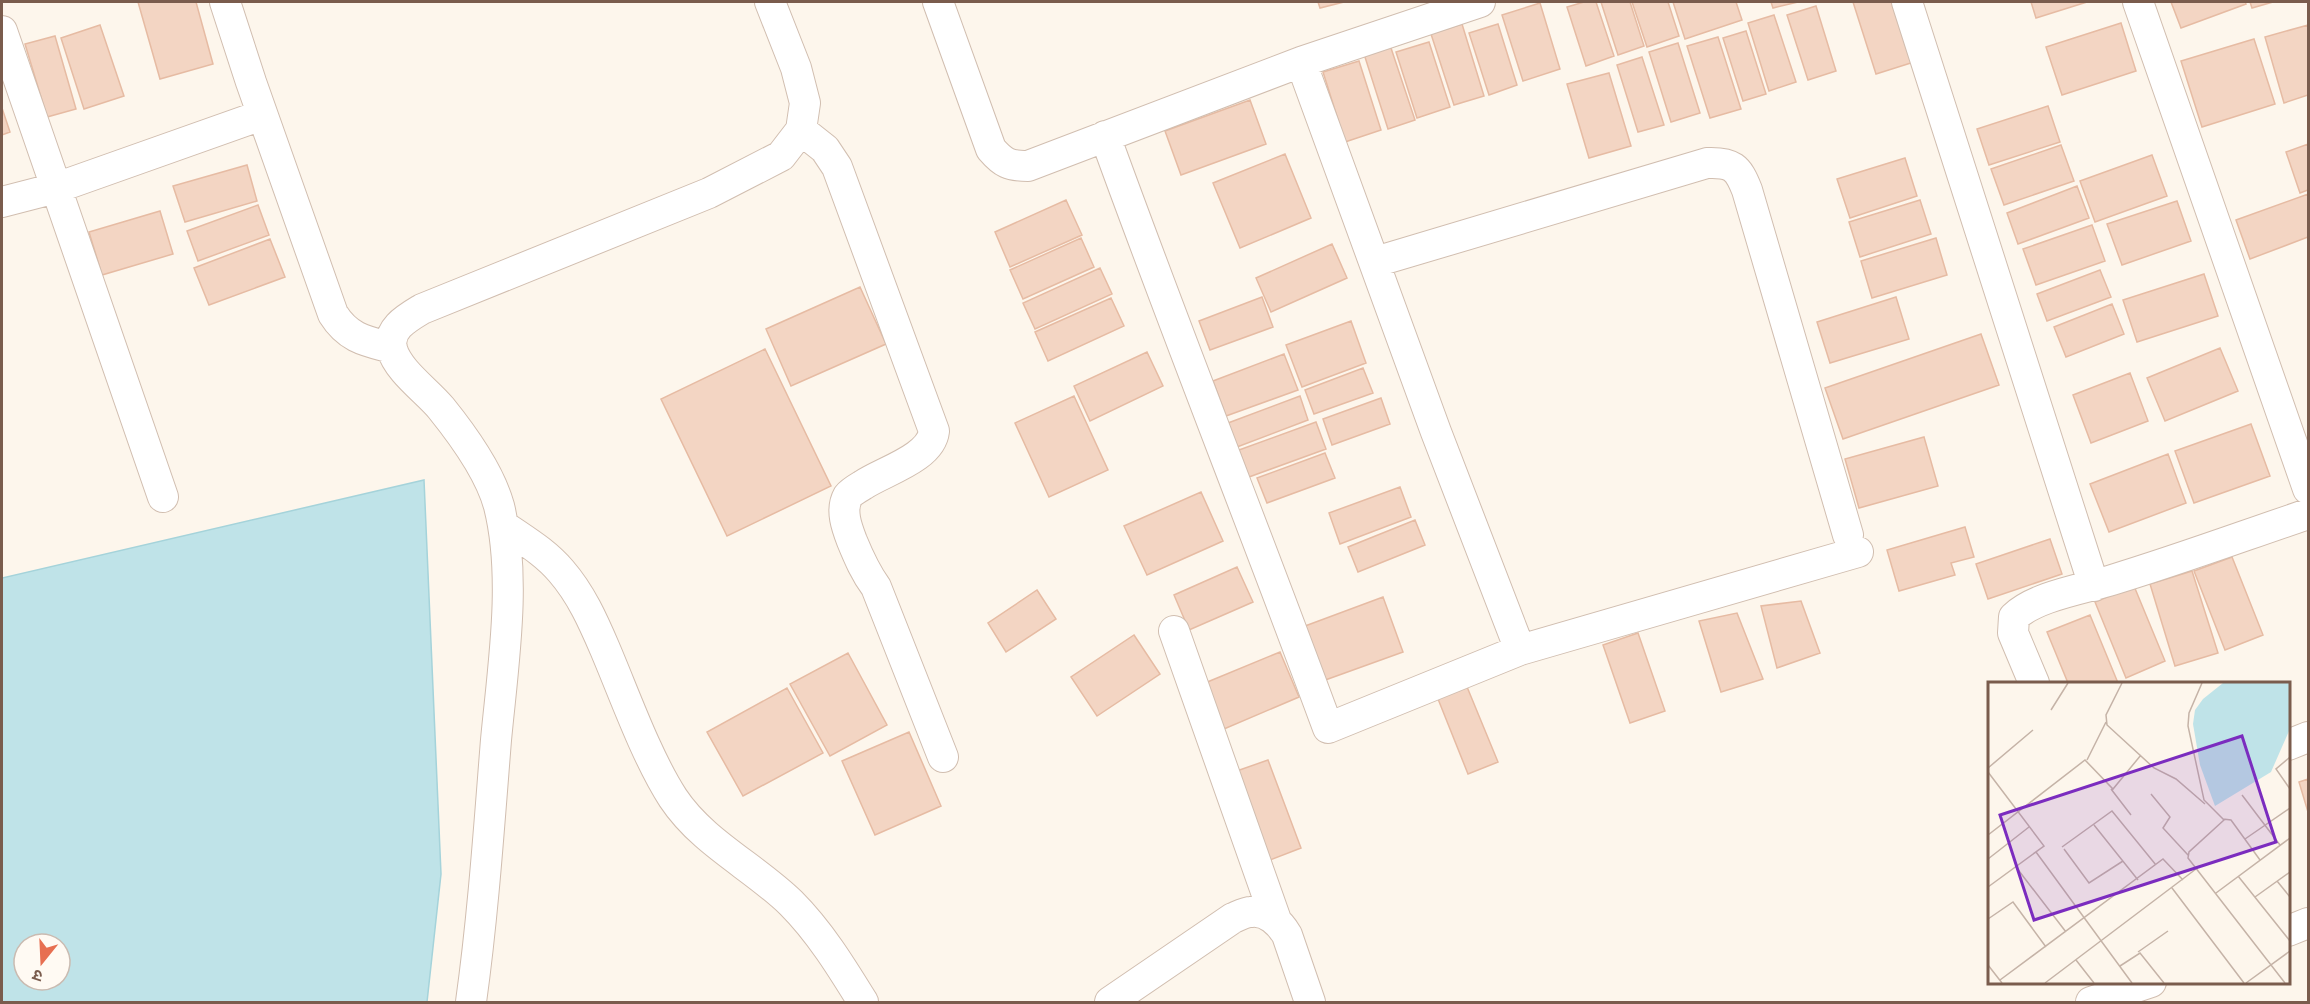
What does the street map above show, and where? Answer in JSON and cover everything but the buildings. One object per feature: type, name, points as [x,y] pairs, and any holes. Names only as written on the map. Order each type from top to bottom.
[{"type":"street","points":[[225,2],[262,115],[333,314],[341,327],[359,339],[392,348]]},
{"type":"street","points":[[471,1002],[478,952],[507,614],[508,565],[504,526],[497,501],[468,444],[441,407],[397,362],[392,348],[394,331],[405,319],[422,309],[709,193],[781,156],[801,130],[805,103],[796,68],[770,2]]},
{"type":"street","points":[[938,2],[991,149],[1001,161],[1016,166],[1028,166],[1301,62],[1480,2]]},
{"type":"street","points":[[1907,2],[2009,314],[2094,586]]},
{"type":"street","points":[[2138,2],[2308,489]]},
{"type":"street","points":[[2,30],[164,497]]},
{"type":"street","points":[[1301,62],[1436,432],[1520,650]]},
{"type":"street","points":[[2,202],[57,188],[262,115]]},
{"type":"street","points":[[801,130],[825,149],[837,167],[934,431],[930,446],[849,495],[844,507],[847,528],[865,572],[876,586],[943,757]]},
{"type":"street","points":[[1105,136],[1186,359],[1259,542],[1328,728],[1520,650],[1853,543],[1747,190],[1740,172],[1731,166],[1707,163],[1375,262]]},
{"type":"street","points":[[2034,682],[2013,633],[2014,617],[2028,607],[2308,514]]},
{"type":"street","points":[[504,526],[546,555],[576,590],[591,616],[661,778],[689,819],[705,835],[790,903],[839,964],[863,1002]]},
{"type":"street","points":[[1174,631],[1276,920],[1287,935],[1310,1002]]},
{"type":"street","points":[[2289,745],[2308,737]]},
{"type":"street","points":[[1110,1002],[1233,918],[1251,912],[1276,920]]},
{"type":"street","points":[[2289,931],[2308,923]]},
{"type":"street","points":[[2091,1002],[2145,988]]},
{"type":"water","points":[[424,480],[441,874],[427,1002],[2,1002],[2,578]]}]
